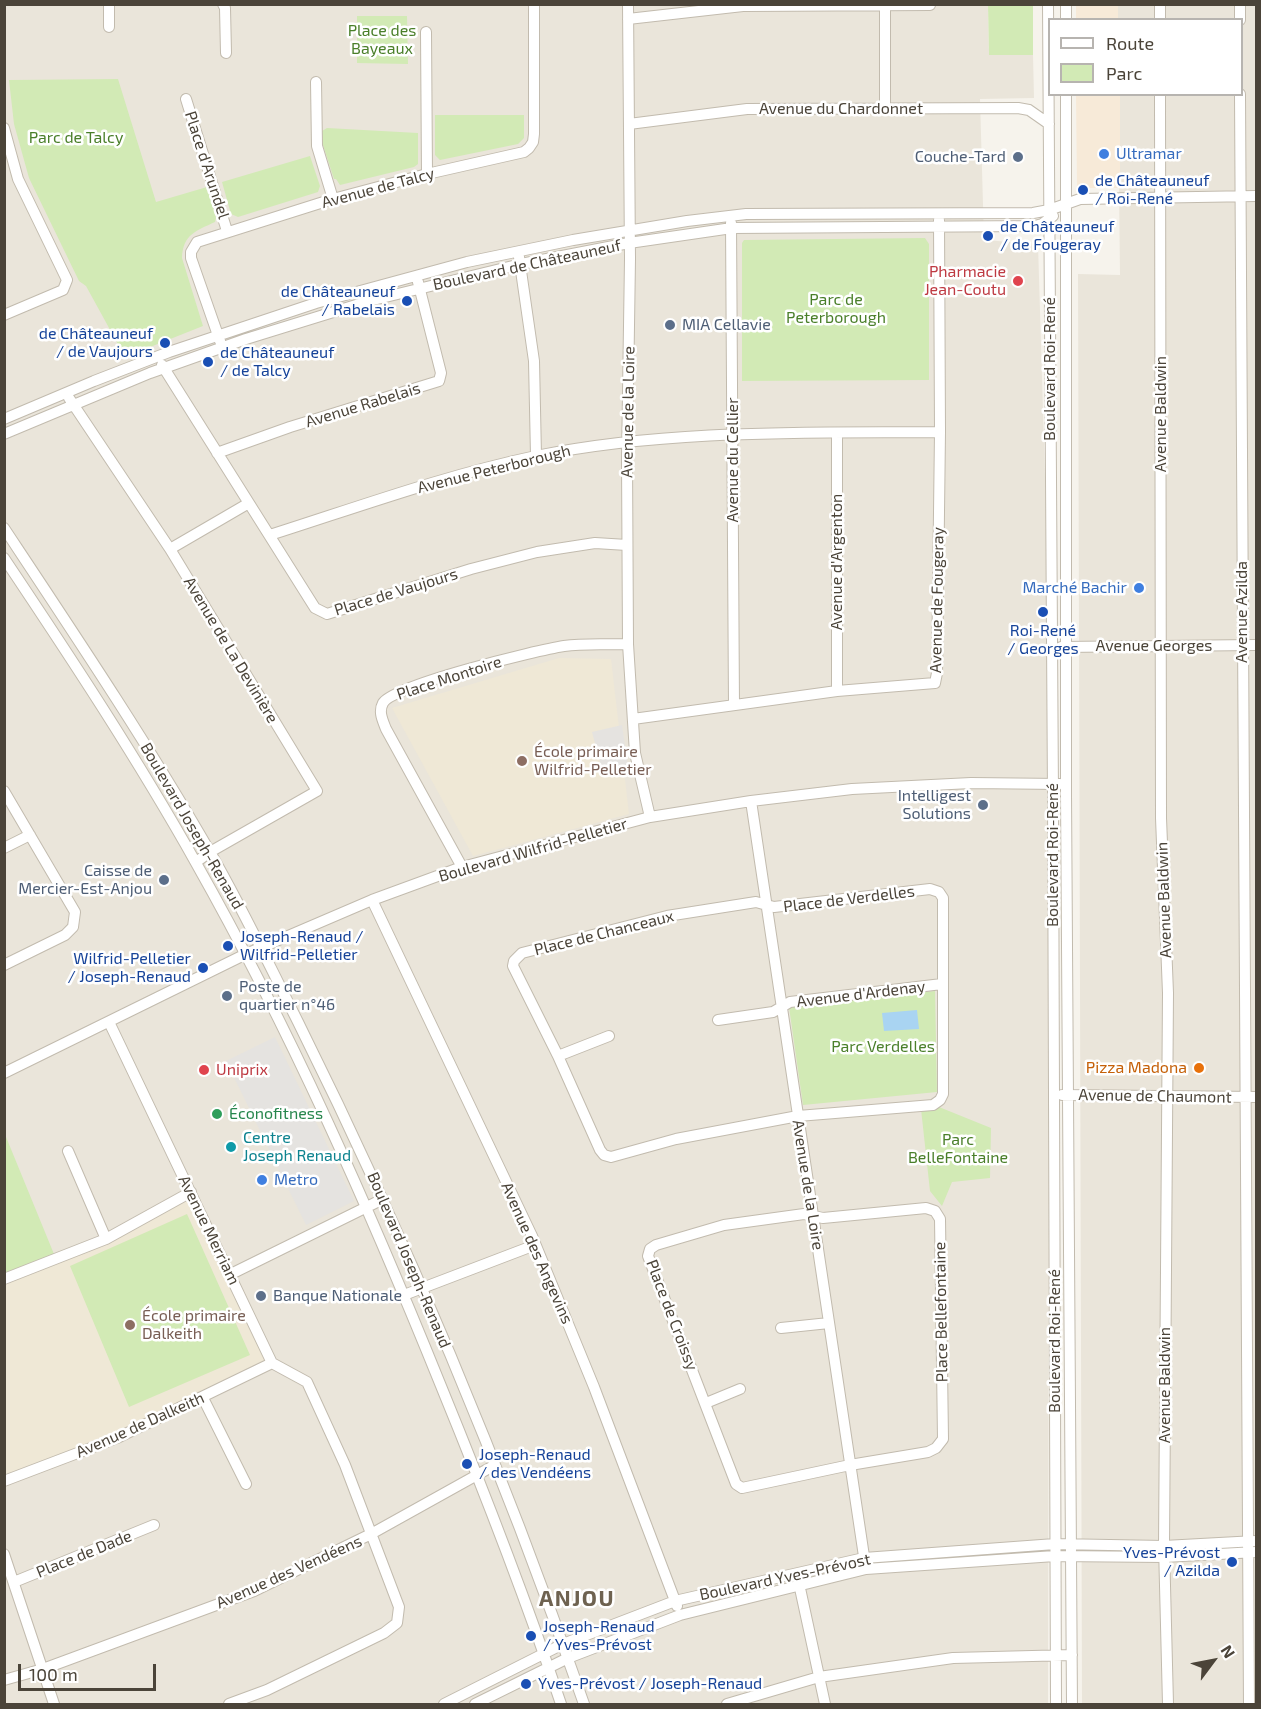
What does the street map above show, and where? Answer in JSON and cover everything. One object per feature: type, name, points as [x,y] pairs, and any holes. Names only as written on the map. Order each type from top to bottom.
[{"type":"street","points":[[109,4],[109,27]]},
{"type":"street","points":[[223,4],[226,53]]},
{"type":"street","name":"Avenue de Talcy","points":[[222,347],[191,252],[196,242],[333,199],[428,174],[518,154],[530,148],[534,134],[534,4]]},
{"type":"street","name":"Avenue de la Loire","points":[[628,4],[628,644],[634,753],[650,817]]},
{"type":"street","points":[[628,19],[706,9],[783,5],[930,5]]},
{"type":"street","points":[[885,6],[885,108]]},
{"type":"street","points":[[426,32],[428,174]]},
{"type":"street","points":[[316,82],[317,146],[333,199]]},
{"type":"street","name":"Boulevard Roi-René","points":[[1049,96],[1056,1704]]},
{"type":"street","name":"Boulevard Roi-René","points":[[1066,96],[1066,784],[1072,1704]]},
{"type":"street","name":"Avenue Baldwin","points":[[1160,96],[1161,818],[1168,993],[1164,1552],[1168,1704]]},
{"type":"street","name":"Avenue Azilda","points":[[1240,96],[1242,645],[1251,1097],[1252,1548],[1249,1704]]},
{"type":"street","name":"Place d'Arundel","points":[[186,99],[227,231]]},
{"type":"street","name":"Avenue du Chardonnet","points":[[629,124],[747,109],[1023,108],[1049,124]]},
{"type":"street","points":[[4,128],[18,179],[67,280],[63,290],[4,315]]},
{"type":"street","name":"Boulevard de Châteauneuf","points":[[4,434],[164,368],[320,316],[419,287],[629,243],[732,228],[1035,226],[1049,215],[1080,199],[1257,196]]},
{"type":"street","name":"Avenue de Fougeray","points":[[633,719],[837,691],[935,682],[937,673],[940,432],[939,213]]},
{"type":"street","name":"Boulevard de Châteauneuf","points":[[4,419],[157,357],[326,300],[416,275],[629,230],[731,215],[1033,213],[1049,215]]},
{"type":"street","name":"Avenue du Cellier","points":[[731,215],[734,705]]},
{"type":"street","points":[[518,252],[534,361],[536,456]]},
{"type":"street","name":"Avenue Rabelais","points":[[217,453],[290,427],[439,381],[441,373],[416,275]]},
{"type":"street","name":"Place de Vaujours","points":[[157,357],[315,608],[327,614],[471,569],[537,552],[596,543],[627,545]]},
{"type":"street","name":"Avenue de La Devinière","points":[[66,393],[170,549],[317,791],[196,862]]},
{"type":"street","name":"Avenue Peterborough","points":[[270,535],[429,484],[536,456],[628,442],[733,434],[940,432]]},
{"type":"street","name":"Avenue d'Argenton","points":[[837,433],[837,691]]},
{"type":"street","points":[[170,549],[249,503]]},
{"type":"street","name":"Boulevard Joseph-Renaud","points":[[4,528],[102,676],[210,852],[262,948],[339,1104],[422,1287],[495,1465],[584,1704]]},
{"type":"street","name":"Boulevard Joseph-Renaud","points":[[4,558],[90,686],[196,862],[246,954],[281,1026],[366,1207],[404,1295],[477,1475],[549,1666],[561,1704]]},
{"type":"street","name":"Place Montoire","points":[[462,867],[386,729],[380,713],[383,702],[395,693],[417,685],[501,660],[566,645],[628,644]]},
{"type":"street","name":"Avenue Georges","points":[[1052,647],[1257,645]]},
{"type":"street","name":"Boulevard Wilfrid-Pelletier","points":[[4,1073],[246,954],[372,900],[462,867],[650,817],[751,801],[852,789],[971,783],[1066,784]]},
{"type":"street","points":[[4,791],[75,912],[73,927],[65,935],[4,965]]},
{"type":"street","name":"Avenue de la Loire","points":[[751,801],[865,1563]]},
{"type":"street","points":[[4,848],[30,835]]},
{"type":"street","name":"Place de Verdelles","points":[[766,905],[774,907],[930,889],[939,892],[943,898],[943,1094],[940,1101],[933,1105],[798,1116]]},
{"type":"street","name":"Avenue des Angevins","points":[[372,900],[535,1245],[594,1386],[680,1615]]},
{"type":"street","name":"Place de Chanceaux","points":[[766,905],[756,902],[667,916],[522,952],[514,961],[513,966],[604,1155],[610,1157],[676,1139],[798,1116]]},
{"type":"street","name":"Avenue d'Ardenay","points":[[718,1020],[772,1012],[790,1002],[942,984]]},
{"type":"street","points":[[281,1026],[296,1018]]},
{"type":"street","name":"Avenue Merriam","points":[[109,1022],[272,1363]]},
{"type":"street","points":[[558,1056],[609,1036]]},
{"type":"street","name":"Avenue de Chaumont","points":[[1054,1095],[1251,1097]]},
{"type":"street","points":[[322,1113],[339,1104]]},
{"type":"street","points":[[68,1152],[106,1239]]},
{"type":"street","points":[[4,1279],[106,1239],[191,1192]]},
{"type":"street","points":[[231,1275],[383,1199]]},
{"type":"street","name":"Place Bellefontaine","points":[[813,1216],[823,1218],[926,1208],[935,1211],[940,1219],[943,1439],[936,1448],[928,1452],[850,1465]]},
{"type":"street","name":"Place de Croissy","points":[[813,1216],[804,1214],[724,1225],[656,1245],[650,1249],[648,1256],[736,1484],[742,1488],[850,1465]]},
{"type":"street","points":[[404,1295],[535,1245]]},
{"type":"street","points":[[781,1328],[829,1323]]},
{"type":"street","points":[[229,1704],[267,1690],[384,1633],[398,1623],[399,1607],[392,1585],[345,1465],[307,1382],[272,1363]]},
{"type":"street","name":"Avenue de Dalkeith","points":[[4,1481],[117,1438],[272,1363]]},
{"type":"street","points":[[706,1403],[740,1389]]},
{"type":"street","points":[[203,1398],[246,1484]]},
{"type":"street","name":"Avenue des Vendéens","points":[[4,1680],[43,1670],[254,1591],[371,1534],[495,1465]]},
{"type":"street","name":"Place de Dade","points":[[14,1582],[154,1525]]},
{"type":"street","name":"Boulevard Yves-Prévost","points":[[444,1704],[563,1644],[675,1601],[796,1572],[1055,1544],[1071,1550],[1164,1552],[1252,1548]]},
{"type":"street","name":"Boulevard Yves-Prévost","points":[[475,1704],[567,1658],[680,1615],[799,1584],[865,1563],[1055,1556],[1071,1550]]},
{"type":"street","points":[[4,1554],[54,1704]]},
{"type":"street","points":[[796,1572],[825,1704]]},
{"type":"street","points":[[728,1704],[819,1677],[953,1658],[1072,1655]]},
{"type":"shaded area","points":[[5,5],[988,5],[989,55],[1033,55],[1034,98],[980,99],[984,240],[1038,244],[1050,645],[1048,1704],[5,1704]]},
{"type":"shaded area","points":[[1076,5],[1118,5],[1118,18],[1076,18]]},
{"type":"shaded area","points":[[1118,5],[1256,5],[1256,1704],[1082,1704],[1078,274],[1120,275],[1118,96],[1243,96],[1243,18],[1118,18]]},
{"type":"shaded area","points":[[1076,96],[1120,96],[1120,188],[1088,188],[1087,185],[1082,185],[1081,188],[1077,186]]},
{"type":"shaded area","name":"École primaire Wilfrid-Pelletier","points":[[559,658],[611,659],[629,814],[473,856],[392,708]]},
{"type":"shaded area","points":[[622,725],[628,767],[603,774],[592,732]]},
{"type":"shaded area","points":[[275,1037],[354,1201],[306,1225],[226,1061]]},
{"type":"shaded area","name":"École primaire Dalkeith","points":[[191,1192],[272,1363],[203,1398],[5,1481],[5,1279],[56,1259]]},
{"type":"green space","points":[[988,5],[1033,5],[1033,55],[989,55]]},
{"type":"green space","name":"Place des Bayeaux","points":[[357,16],[407,16],[408,64],[357,63]]},
{"type":"green space","name":"Parc de Talcy","points":[[118,79],[156,202],[207,187],[216,218],[215,222],[188,238],[182,258],[203,326],[125,357],[86,286],[79,281],[29,178],[14,124],[9,80]]},
{"type":"green space","points":[[435,115],[524,115],[524,138],[518,144],[440,160],[435,155]]},
{"type":"green space","points":[[327,128],[418,133],[418,164],[414,167],[340,185],[334,179],[322,142],[322,131]]},
{"type":"green space","points":[[310,156],[320,186],[318,192],[238,217],[231,214],[222,182]]},
{"type":"green space","name":"Parc de Peterborough","points":[[925,238],[929,244],[929,380],[742,381],[742,243],[744,240]]},
{"type":"green space","name":"Parc Verdelles","points":[[935,991],[937,1092],[803,1105],[789,1007]]},
{"type":"green space","name":"Parc BelleFontaine","points":[[939,1107],[991,1128],[990,1178],[952,1182],[942,1206],[930,1191],[921,1109]]},
{"type":"green space","points":[[4,1132],[56,1259],[4,1279]]},
{"type":"green space","points":[[187,1214],[250,1355],[129,1407],[70,1266]]},
{"type":"water","points":[[917,1010],[919,1029],[884,1031],[882,1013]]},
{"type":"place","name":"Ultramar","points":[[1104,154]]},
{"type":"place","name":"Couche-Tard","points":[[1018,157]]},
{"type":"place","name":"de Châteauneuf / Roi-René","points":[[1083,190]]},
{"type":"place","name":"de Châteauneuf / de Fougeray","points":[[988,236]]},
{"type":"place","name":"Pharmacie Jean-Coutu","points":[[1018,281]]},
{"type":"place","name":"de Châteauneuf / Rabelais","points":[[407,301]]},
{"type":"place","name":"MIA Cellavie","points":[[670,325]]},
{"type":"place","name":"de Châteauneuf / de Vaujours","points":[[165,343]]},
{"type":"place","name":"de Châteauneuf / de Talcy","points":[[208,362]]},
{"type":"place","name":"Marché Bachir","points":[[1139,588]]},
{"type":"place","name":"Roi-René / Georges","points":[[1043,612]]},
{"type":"place","name":"École primaire Wilfrid-Pelletier","points":[[522,761]]},
{"type":"place","name":"Intelligest Solutions","points":[[983,805]]},
{"type":"place","name":"Caisse de Mercier-Est-Anjou","points":[[164,880]]},
{"type":"place","name":"Joseph-Renaud / Wilfrid-Pelletier","points":[[228,946]]},
{"type":"place","name":"Wilfrid-Pelletier / Joseph-Renaud","points":[[203,968]]},
{"type":"place","name":"Poste de quartier n°46","points":[[227,996]]},
{"type":"place","name":"Pizza Madona","points":[[1199,1068]]},
{"type":"place","name":"Uniprix","points":[[204,1070]]},
{"type":"place","name":"Éconofitness","points":[[217,1114]]},
{"type":"place","name":"Centre Joseph Renaud","points":[[231,1147]]},
{"type":"place","name":"Metro","points":[[262,1180]]},
{"type":"place","name":"Banque Nationale","points":[[261,1296]]},
{"type":"place","name":"École primaire Dalkeith","points":[[130,1325]]},
{"type":"place","name":"Joseph-Renaud / des Vendéens","points":[[467,1464]]},
{"type":"place","name":"Yves-Prévost / Azilda","points":[[1232,1562]]},
{"type":"place","name":"Joseph-Renaud / Yves-Prévost","points":[[531,1636]]},
{"type":"place","name":"Yves-Prévost / Joseph-Renaud","points":[[526,1684]]},
{"type":"district","name":"ANJOU","points":[[577,1599]]}]
